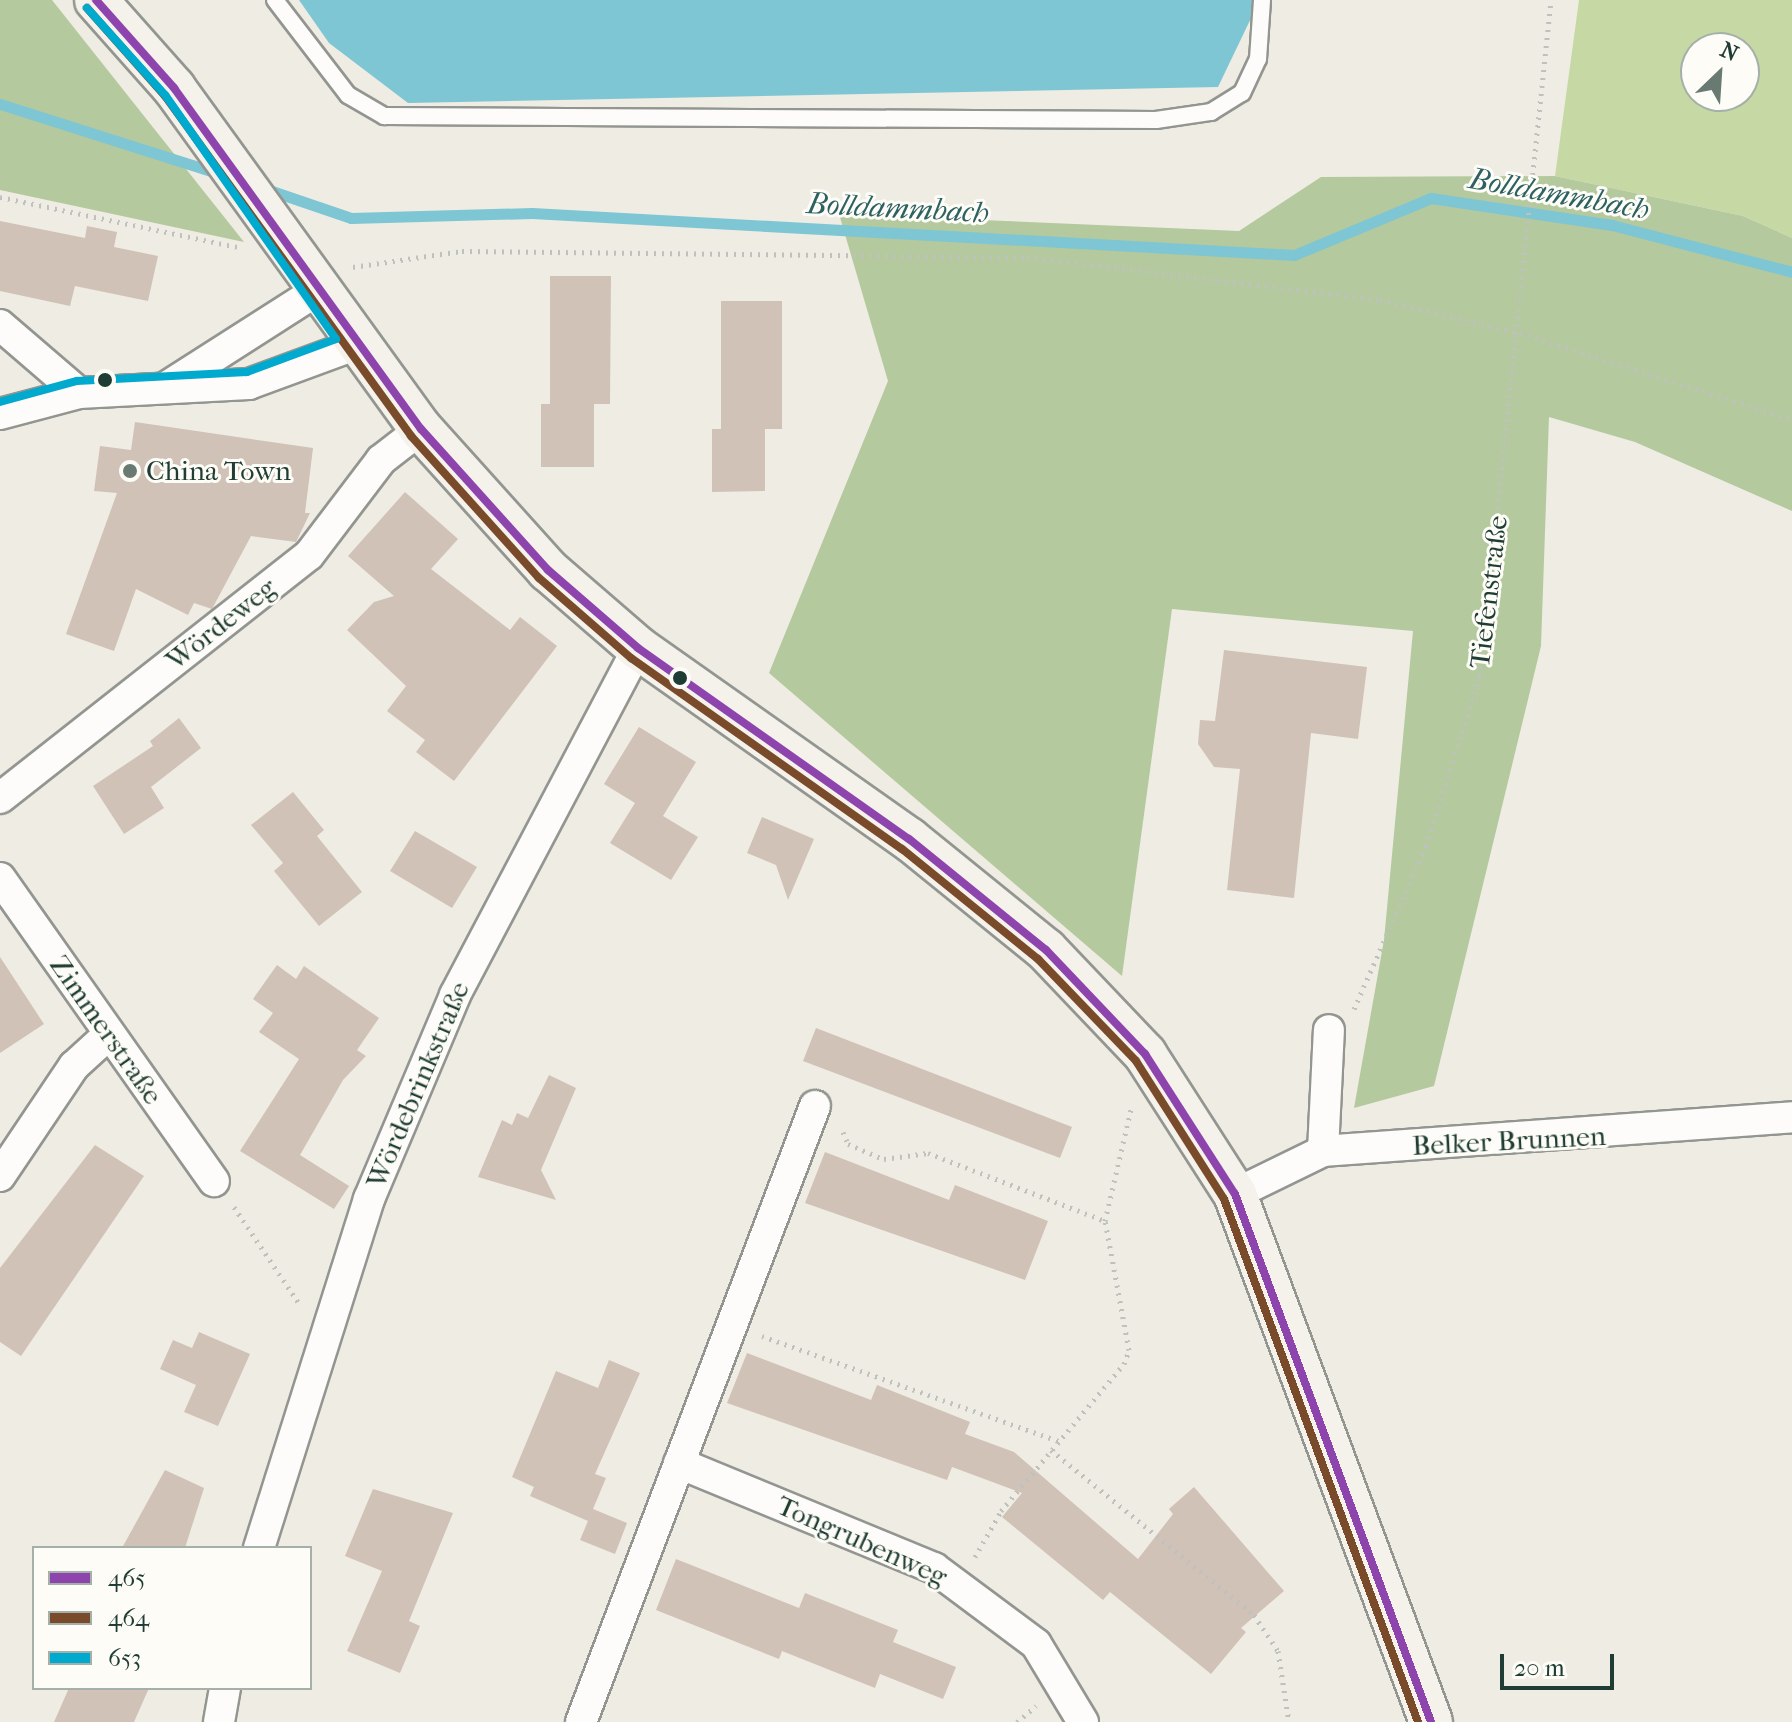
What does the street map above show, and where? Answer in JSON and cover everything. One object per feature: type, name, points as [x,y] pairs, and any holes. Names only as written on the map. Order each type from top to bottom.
[{"type":"main road","points":[[96,0],[222,153],[355,345],[421,429],[548,570],[638,648],[909,839],[1046,950],[1145,1054],[1235,1194],[1431,1722]]},
{"type":"street","points":[[165,388],[308,275]]},
{"type":"street","points":[[0,325],[79,393]]},
{"type":"street","points":[[0,414],[79,393],[249,384],[355,345]]},
{"type":"street","name":"Wördeweg","points":[[0,798],[309,555],[381,460],[421,429]]},
{"type":"street","name":"Wördebrinkstraße","points":[[260,1546],[369,1199],[436,1039],[638,648]]},
{"type":"street","name":"Zimmerstraße","points":[[0,878],[214,1181]]},
{"type":"street","points":[[1323,1151],[1329,1030]]},
{"type":"street","points":[[0,1176],[74,1066],[108,1035]]},
{"type":"street","points":[[581,1722],[815,1106]]},
{"type":"street","name":"Belker Brunnen","points":[[1235,1194],[1323,1151],[1792,1117]]},
{"type":"street","name":"Tongrubenweg","points":[[679,1463],[959,1585],[1036,1644],[1083,1722]]},
{"type":"street","points":[[219,1722],[225,1690]]},
{"type":"lane","points":[[275,0],[348,95],[384,116],[1156,120],[1211,112],[1242,93],[1258,59],[1262,0]]},
{"type":"path","name":"Tiefenstraße","points":[[1329,1030],[1363,1001],[1426,846],[1480,676],[1520,333],[1551,0]]},
{"type":"path","points":[[0,197],[308,275],[462,251],[1027,257],[1380,300],[1520,333],[1792,420]]},
{"type":"path","points":[[959,1585],[1001,1511],[1129,1350],[1105,1221],[1145,1054]]},
{"type":"path","points":[[815,1106],[844,1117],[848,1144],[884,1159],[928,1153],[1105,1221]]},
{"type":"path","points":[[246,1223],[299,1304]]},
{"type":"path","points":[[732,1326],[1059,1441]]},
{"type":"path","points":[[1051,1450],[1254,1615],[1278,1651],[1289,1722]]},
{"type":"green space","points":[[0,0],[52,0],[244,242],[0,190]]},
{"type":"green space","points":[[1579,0],[1792,0],[1792,238],[1743,216],[1555,176]]},
{"type":"green space","points":[[1555,176],[1743,216],[1792,238],[1792,511],[1635,442],[1549,417],[1541,646],[1434,1086],[1354,1108],[1384,940],[1413,631],[1172,609],[1122,976],[769,673],[888,381],[839,214],[1239,231],[1321,177]]},
{"type":"water","points":[[299,0],[1252,0],[1253,14],[1218,87],[408,103],[329,43]]},
{"type":"building","points":[[0,221],[85,238],[87,226],[117,232],[114,247],[158,256],[148,301],[75,286],[70,306],[0,291]]},
{"type":"building","points":[[550,276],[611,276],[610,404],[594,404],[594,467],[541,467],[541,404],[550,404]]},
{"type":"building","points":[[721,301],[782,301],[782,429],[765,429],[765,491],[712,492],[712,429],[721,429]]},
{"type":"building","points":[[135,422],[313,448],[305,513],[310,513],[296,542],[251,536],[212,609],[194,603],[188,615],[136,589],[114,651],[66,634],[117,493],[94,491],[100,446],[131,450]]},
{"type":"building","points":[[405,492],[458,539],[431,569],[510,630],[520,617],[557,646],[454,781],[416,752],[425,740],[387,711],[406,686],[347,630],[374,602],[394,596],[348,556]]},
{"type":"building","points":[[1224,650],[1367,667],[1358,739],[1311,733],[1294,898],[1227,890],[1240,769],[1214,767],[1198,744],[1200,720],[1215,721]]},
{"type":"building","points":[[179,718],[201,748],[151,787],[164,808],[124,834],[93,786],[153,746],[150,741]]},
{"type":"building","points":[[639,727],[696,762],[663,816],[698,837],[671,880],[610,843],[635,803],[604,784]]},
{"type":"building","points":[[293,792],[324,830],[317,836],[362,892],[319,926],[274,871],[283,863],[251,825]]},
{"type":"building","points":[[762,817],[814,839],[788,900],[776,865],[747,853]]},
{"type":"building","points":[[415,831],[477,867],[452,908],[390,871]]},
{"type":"building","points":[[0,957],[44,1024],[0,1053]]},
{"type":"building","points":[[277,965],[296,979],[304,966],[379,1018],[357,1050],[366,1056],[343,1080],[300,1155],[349,1186],[334,1209],[240,1151],[299,1059],[259,1032],[273,1013],[253,999]]},
{"type":"building","points":[[816,1028],[1072,1127],[1060,1158],[803,1061]]},
{"type":"building","points":[[549,1075],[576,1088],[541,1170],[556,1200],[478,1177],[502,1120],[512,1125],[517,1113],[528,1118]]},
{"type":"building","points":[[95,1145],[144,1176],[21,1356],[0,1342],[0,1268]]},
{"type":"building","points":[[825,1152],[949,1200],[955,1185],[1048,1221],[1025,1280],[805,1203]]},
{"type":"building","points":[[199,1332],[250,1354],[218,1426],[184,1412],[196,1385],[160,1369],[173,1340],[192,1348]]},
{"type":"building","points":[[747,1353],[871,1400],[877,1385],[970,1422],[965,1434],[1014,1452],[1138,1559],[1173,1514],[1169,1509],[1194,1487],[1284,1591],[1241,1628],[1246,1632],[1211,1674],[1110,1592],[1103,1600],[1002,1517],[1022,1493],[952,1467],[947,1480],[727,1403]]},
{"type":"building","points":[[609,1360],[640,1373],[595,1474],[606,1478],[593,1509],[627,1523],[615,1554],[580,1540],[588,1521],[530,1496],[534,1487],[512,1477],[556,1371],[598,1388]]},
{"type":"building","points":[[165,1470],[204,1488],[186,1546],[123,1546]]},
{"type":"building","points":[[373,1489],[453,1513],[409,1621],[420,1626],[400,1673],[347,1651],[382,1571],[345,1556]]},
{"type":"building","points":[[676,1559],[799,1608],[805,1593],[898,1630],[893,1642],[956,1667],[943,1699],[880,1674],[875,1688],[782,1651],[779,1659],[656,1610]]},
{"type":"building","points":[[68,1690],[148,1690],[134,1722],[54,1722]]},
{"type":"waterway","name":"Bolldammbach","points":[[0,104],[221,174]]},
{"type":"waterway","name":"Bolldammbach","points":[[263,188],[351,218],[532,213],[1294,255],[1431,198],[1612,225],[1792,272]]},
{"type":"transit line","name":"465","points":[[96,0],[174,88],[421,429],[548,570],[638,648],[909,839],[1046,950],[1145,1054],[1235,1194],[1431,1722]]},
{"type":"transit line","name":"464","points":[[87,8],[165,96],[411,436],[539,578],[631,658],[902,849],[1038,959],[1136,1061],[1224,1199],[1418,1722]]},
{"type":"transit line","name":"653","points":[[0,402],[77,381],[247,372],[336,339],[165,95],[87,8]]},
{"type":"place","name":"China Town","points":[[130,471]]}]
